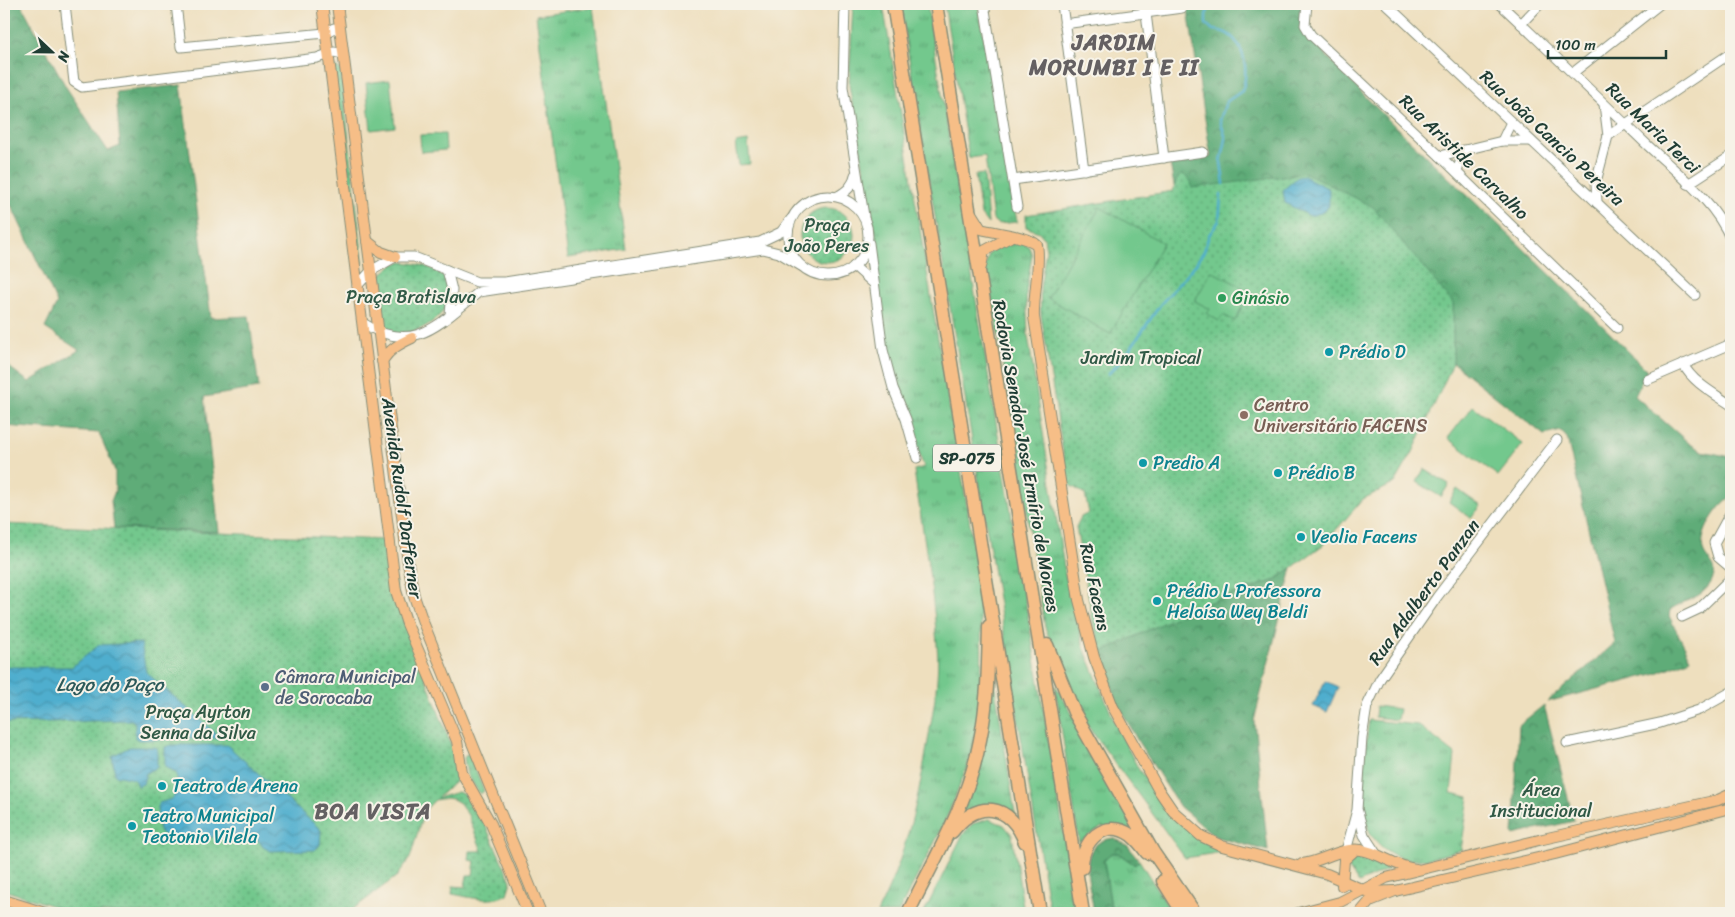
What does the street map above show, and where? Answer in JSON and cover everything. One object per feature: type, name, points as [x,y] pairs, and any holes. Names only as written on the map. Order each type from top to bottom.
[{"type":"highway","name":"SP-075","points":[[894,4],[990,591],[1040,913]]},
{"type":"highway","name":"Rodovia Senador José Ermírio de Moraes","points":[[936,4],[966,200],[1034,602],[1083,913]]},
{"type":"highway","points":[[908,913],[966,791],[980,742],[988,687],[990,591]]},
{"type":"highway","points":[[1034,602],[1049,654],[1074,712],[1153,852],[1195,913]]},
{"type":"highway","points":[[913,913],[952,832],[967,816],[976,811],[1000,812],[1014,821],[1024,841],[1036,883]]},
{"type":"highway","points":[[1083,913],[1082,855],[1094,836],[1113,829],[1122,831],[1137,840],[1183,913]]},
{"type":"main road","name":"Avenida Rudolf Dafferner","points":[[322,4],[396,592],[407,624],[457,741],[462,773],[491,824],[528,913]]},
{"type":"main road","name":"Avenida Rudolf Dafferner","points":[[337,4],[408,563],[414,596],[541,913]]},
{"type":"main road","name":"Rua Facens","points":[[966,200],[979,227],[1010,237],[1026,237],[1032,240],[1039,254],[1034,293],[1034,317],[1065,523],[1079,600],[1094,657],[1113,707],[1158,789],[1173,811],[1201,836],[1234,851],[1327,874],[1342,884],[1358,888]]},
{"type":"main road","points":[[980,285],[981,259],[984,251],[1010,237]]},
{"type":"main road","points":[[367,241],[380,252],[395,257]]},
{"type":"main road","points":[[382,361],[394,348],[412,338]]},
{"type":"main road","points":[[459,760],[464,748],[476,752]]},
{"type":"main road","points":[[473,793],[481,797],[492,791]]},
{"type":"main road","points":[[1298,913],[1340,902],[1358,888],[1420,869],[1718,800],[1731,794]]},
{"type":"main road","points":[[1360,913],[1370,901],[1395,891],[1464,873],[1556,854],[1731,808]]},
{"type":"main road","points":[[1464,873],[1470,869],[1509,860],[1512,856],[1506,848]]},
{"type":"main road","name":"Rua Facens","points":[[1296,865],[1316,863],[1333,854],[1347,854]]},
{"type":"main road","points":[[1347,854],[1377,855],[1393,864],[1420,869]]},
{"type":"main road","points":[[1340,902],[1344,895],[1342,884],[1347,854]]},
{"type":"main road","points":[[1347,854],[1358,888]]},
{"type":"main road","points":[[1358,888],[1372,893],[1395,891]]},
{"type":"main road","points":[[4,900],[45,913]]},
{"type":"street","points":[[65,4],[74,82],[82,87],[317,58],[343,58]]},
{"type":"street","points":[[176,4],[181,48],[325,33],[334,28],[340,31]]},
{"type":"street","points":[[844,4],[843,87],[868,238],[883,350],[893,388],[906,419],[918,458]]},
{"type":"street","points":[[984,4],[1017,207]]},
{"type":"street","points":[[1062,4],[1084,170]]},
{"type":"street","name":"Rua Aristide Carvalho","points":[[1307,4],[1305,25],[1311,35],[1457,172],[1617,328]]},
{"type":"street","name":"Rua João Cancio Pereira","points":[[1386,4],[1695,295]]},
{"type":"street","name":"Rua Maria Terci","points":[[1500,4],[1574,72],[1604,104],[1688,184],[1720,218],[1731,237]]},
{"type":"street","points":[[1521,24],[1540,4]]},
{"type":"street","points":[[1574,72],[1660,4]]},
{"type":"street","points":[[1064,24],[1182,8]]},
{"type":"street","points":[[1146,13],[1164,158]]},
{"type":"street","points":[[1608,136],[1731,54]]},
{"type":"street","points":[[1597,203],[1596,182],[1608,136],[1604,104]]},
{"type":"street","points":[[1502,141],[1511,122]]},
{"type":"street","points":[[1440,156],[1502,141],[1532,141]]},
{"type":"street","points":[[1457,172],[1464,150]]},
{"type":"street","points":[[1013,180],[1203,152]]},
{"type":"street","points":[[1688,184],[1731,156]]},
{"type":"street","points":[[363,323],[379,334],[394,338],[412,338],[450,315],[479,292],[661,262],[760,242],[781,232],[797,210],[815,197],[838,196],[845,192],[853,183],[856,172]]},
{"type":"street","points":[[1582,189],[1596,182]]},
{"type":"street","points":[[838,196],[853,204],[864,218]]},
{"type":"street","points":[[791,219],[788,244],[793,256],[801,266]]},
{"type":"street","points":[[357,286],[371,271],[395,257],[414,257],[477,282],[505,282],[763,249],[779,253],[810,272],[827,276],[844,272],[854,266],[866,248],[868,238]]},
{"type":"street","points":[[854,266],[874,284]]},
{"type":"street","points":[[447,270],[452,290],[450,315]]},
{"type":"street","points":[[1647,380],[1731,344]]},
{"type":"street","points":[[1683,364],[1688,373],[1731,406]]},
{"type":"street","name":"Rua Adalberto Panzan","points":[[1347,854],[1358,810],[1362,738],[1367,706],[1380,679],[1432,604],[1557,440]]},
{"type":"street","points":[[1731,512],[1714,543],[1718,557],[1731,568]]},
{"type":"street","points":[[1682,616],[1699,609],[1731,578]]},
{"type":"street","points":[[1567,742],[1660,723],[1699,710],[1731,692]]},
{"type":"street","name":"Rua Adalberto Panzan","points":[[1358,810],[1364,835],[1377,855]]},
{"type":"green space","points":[[4,4],[21,4],[66,87],[108,151],[120,146],[116,92],[181,85],[211,318],[249,316],[259,388],[204,397],[219,532],[114,528],[111,501],[115,491],[115,471],[99,433],[4,426],[4,341],[9,367],[29,382],[79,350],[45,328],[57,303],[11,205],[4,204]]},
{"type":"green space","points":[[853,4],[883,4],[969,521],[980,613],[982,659],[979,703],[972,746],[966,768],[950,811],[898,913],[877,913],[904,848],[916,804],[935,701],[938,655],[930,579],[914,470],[924,467],[896,388],[885,348],[863,192],[867,190],[866,182],[849,85]]},
{"type":"green space","points":[[900,4],[927,4],[1077,913],[1050,913]]},
{"type":"green space","points":[[944,4],[978,4],[1017,222],[998,224],[993,220],[985,156],[969,158]]},
{"type":"green space","points":[[1187,4],[1301,4],[1301,27],[1344,75],[1647,370],[1635,396],[1690,444],[1702,451],[1731,457],[1731,497],[1710,520],[1702,543],[1703,550],[1713,566],[1713,578],[1700,594],[1670,610],[1669,616],[1691,659],[1657,673],[1547,702],[1615,643],[1567,438],[1561,431],[1544,435],[1453,363],[1453,303],[1329,186],[1306,173],[1175,191],[1170,163],[1211,157]]},
{"type":"green space","points":[[593,7],[626,249],[568,258],[536,15]]},
{"type":"green space","points":[[334,66],[341,70],[363,263],[359,265]]},
{"type":"green space","points":[[390,80],[395,127],[371,130],[366,83]]},
{"type":"green space","points":[[445,134],[446,150],[421,152],[420,135]]},
{"type":"green space","points":[[748,141],[750,164],[739,165],[736,143]]},
{"type":"green space","name":"Centro Universitário FACENS","points":[[1306,173],[1373,207],[1453,303],[1453,363],[1413,452],[1395,483],[1363,499],[1323,545],[1275,580],[1201,605],[1102,652],[1094,627],[1076,527],[1081,517],[1089,513],[1085,494],[1068,484],[1041,315],[1040,288],[1046,250],[1044,238],[1039,232],[1026,227],[1026,215],[1173,191],[1177,179],[1183,174],[1191,181],[1192,188]]},
{"type":"green space","points":[[984,174],[988,224],[981,215],[975,175]]},
{"type":"green space","points":[[1100,207],[1163,243],[1110,334],[1048,298]]},
{"type":"green space","name":"Praça João Peres","points":[[822,208],[832,208],[842,212],[850,220],[854,235],[850,250],[842,258],[832,262],[822,262],[812,258],[804,250],[800,240],[800,230],[804,220],[812,212]]},
{"type":"green space","points":[[1021,241],[1029,247],[1032,255],[1026,293],[1028,336],[1065,574],[1084,648],[1115,723],[1139,770],[1172,814],[1199,839],[1223,852],[1185,858],[1079,714],[1045,627],[997,326],[985,267],[989,254],[997,248],[1011,242]]},
{"type":"green space","name":"Praça Bratislava","points":[[402,262],[425,266],[441,274],[450,288],[450,298],[440,315],[431,323],[421,328],[399,334],[382,332],[375,279],[394,264]]},
{"type":"green space","name":"Ginásio","points":[[1211,271],[1250,291],[1235,321],[1223,315],[1219,321],[1207,314],[1210,309],[1195,301]]},
{"type":"green space","points":[[1473,406],[1523,444],[1498,476],[1448,438]]},
{"type":"green space","points":[[1424,469],[1449,484],[1441,497],[1417,482]]},
{"type":"green space","points":[[1457,489],[1481,506],[1471,518],[1449,502]]},
{"type":"green space","name":"Praça Ayrton Senna da Silva","points":[[4,524],[386,540],[402,616],[456,758],[456,781],[437,798],[458,792],[469,797],[476,805],[511,881],[507,894],[494,899],[487,899],[452,894],[453,886],[465,887],[467,875],[473,875],[475,861],[469,860],[470,851],[482,851],[468,815],[460,803],[446,798],[435,800],[424,811],[410,858],[397,876],[348,913],[75,913],[4,890]]},
{"type":"green space","points":[[1292,568],[1254,721],[1268,851],[1216,837],[1180,807],[1139,743],[1115,699],[1102,652],[1201,605],[1275,580]]},
{"type":"green space","points":[[992,668],[1016,820],[989,810],[976,808],[962,816],[954,824]]},
{"type":"green space","points":[[1056,686],[1143,836],[1102,827],[1079,842]]},
{"type":"green space","name":"Área Institucional","points":[[1544,705],[1574,821],[1513,835],[1519,725]]},
{"type":"green space","points":[[1376,706],[1399,709],[1397,720],[1375,717]]},
{"type":"green space","points":[[1369,720],[1418,725],[1455,754],[1451,793],[1469,797],[1461,850],[1427,859],[1409,860],[1386,850],[1369,831],[1365,812],[1364,786]]},
{"type":"green space","points":[[467,754],[470,755],[484,791],[480,794],[467,775],[464,758]]},
{"type":"green space","points":[[989,819],[1004,825],[1012,835],[1024,913],[924,913],[963,834],[972,824]]},
{"type":"green space","points":[[1114,838],[1128,846],[1139,860],[1135,865],[1118,853],[1111,853],[1104,861],[1112,913],[1094,913],[1088,879],[1087,867],[1089,857],[1093,848],[1101,841]]},
{"type":"green space","points":[[1111,853],[1118,853],[1135,865],[1139,860],[1172,913],[1112,913],[1103,862]]},
{"type":"green space","points":[[1362,856],[1371,858],[1389,869],[1359,883],[1349,869],[1350,861]]},
{"type":"water","points":[[1304,176],[1329,189],[1329,206],[1321,213],[1310,216],[1285,203],[1283,190],[1298,177]]},
{"type":"water","name":"Lago do Paço","points":[[141,643],[146,672],[221,738],[139,740],[135,738],[135,723],[132,720],[4,723],[4,667],[72,667],[99,645]]},
{"type":"water","points":[[1325,681],[1338,687],[1327,712],[1313,706]]},
{"type":"water","points":[[171,745],[227,745],[321,830],[320,845],[315,850],[270,851],[263,847],[256,837],[166,837],[159,831],[157,807],[159,803],[172,799],[179,789],[176,773],[165,767],[165,747]]},
{"type":"water","points":[[130,747],[155,747],[157,749],[157,767],[146,773],[143,784],[137,786],[134,779],[115,775],[112,756]]},
{"type":"waterway","points":[[1211,4],[1206,15],[1206,24],[1213,30],[1223,32],[1237,43],[1242,52],[1245,71],[1245,82],[1242,91],[1226,102],[1220,120],[1226,139],[1221,162],[1224,184]]},
{"type":"waterway","points":[[1108,374],[1124,358],[1160,305],[1195,265],[1204,251],[1209,235],[1219,221],[1221,195]]},
{"type":"place","name":"Ginásio","points":[[1222,298]]},
{"type":"place","name":"Prédio D","points":[[1329,352]]},
{"type":"place","name":"Centro Universitário FACENS","points":[[1244,415]]},
{"type":"place","name":"Predio A","points":[[1143,463]]},
{"type":"place","name":"Prédio B","points":[[1278,473]]},
{"type":"place","name":"Veolia Facens","points":[[1301,537]]},
{"type":"place","name":"Prédio L Professora Heloísa Wey Beldi","points":[[1157,601]]},
{"type":"place","name":"Câmara Municipal de Sorocaba","points":[[265,687]]},
{"type":"place","name":"Teatro de Arena","points":[[162,786]]},
{"type":"place","name":"Teatro Municipal Teotonio Vilela","points":[[132,826]]},
{"type":"district","name":"JARDIM MORUMBI I E II","points":[[1114,54]]},
{"type":"district","name":"BOA VISTA","points":[[373,811]]},
{"type":"park label","name":"Jardim Tropical","points":[[1141,358]]}]
